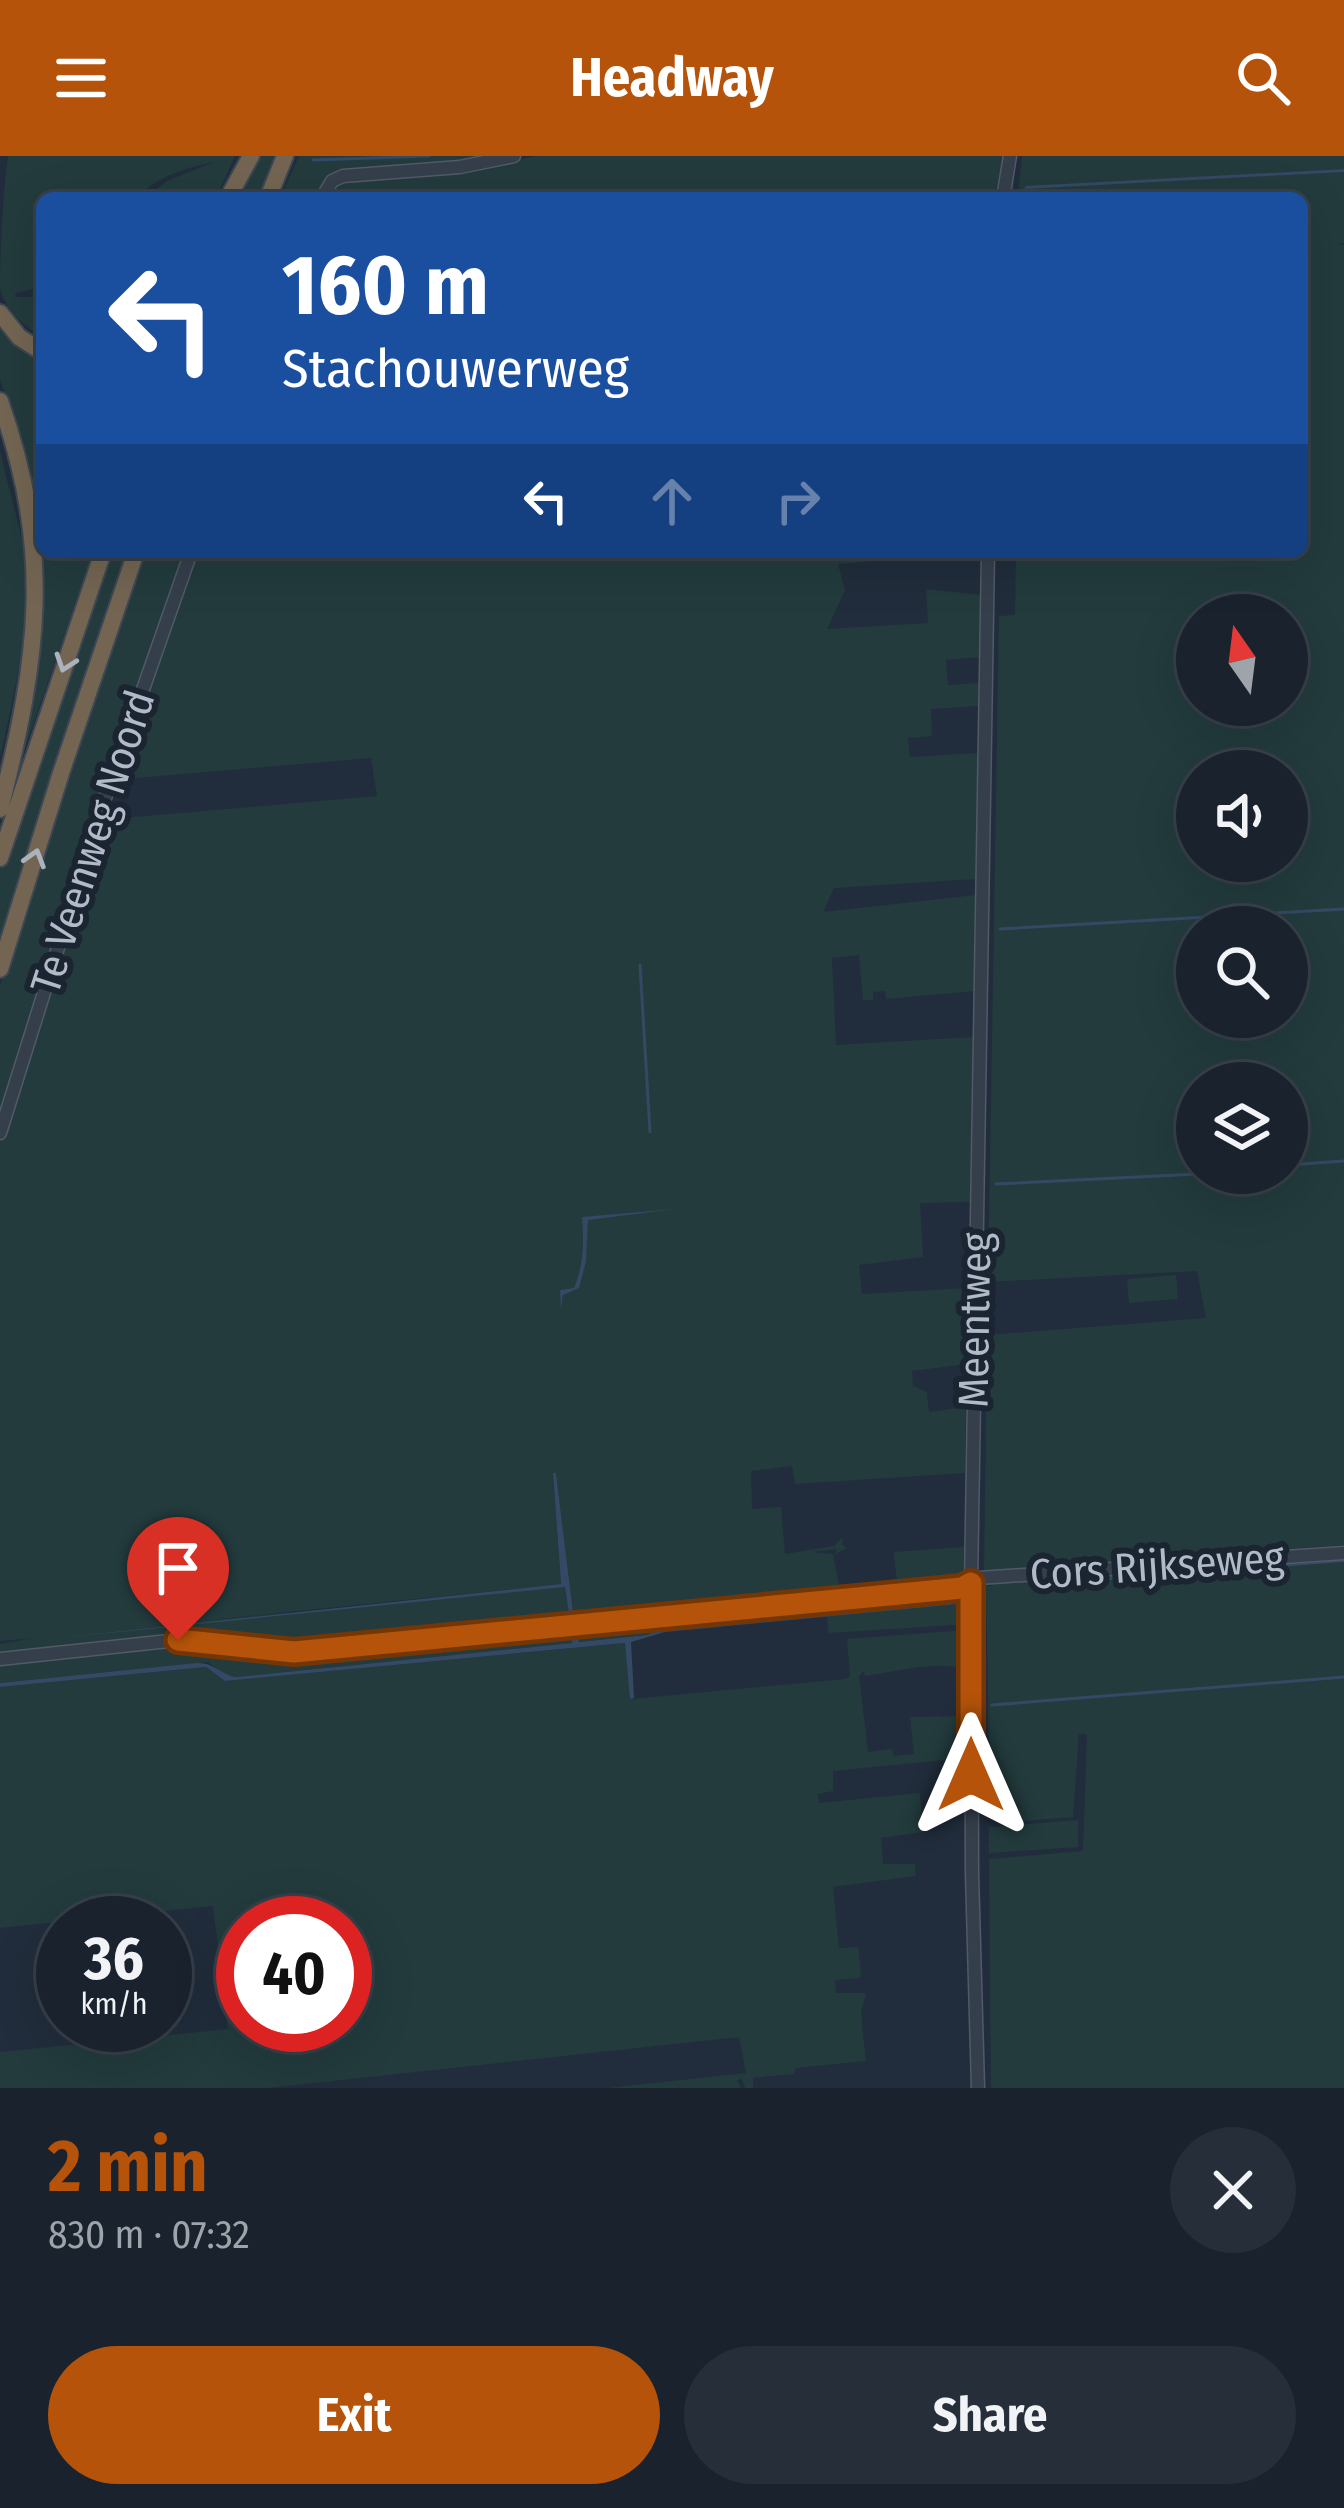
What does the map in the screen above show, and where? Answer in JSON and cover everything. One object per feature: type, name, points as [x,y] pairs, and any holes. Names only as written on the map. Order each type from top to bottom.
[{"type":"highway","points":[[235,192],[251,156]]},
{"type":"highway","points":[[270,192],[285,156]]},
{"type":"highway","points":[[0,313],[19,337],[36,348]]},
{"type":"highway","points":[[0,400],[22,465],[34,544],[36,603],[17,743],[0,809]]},
{"type":"highway","points":[[0,858],[101,558]]},
{"type":"highway","points":[[0,969],[134,558]]},
{"type":"street","points":[[326,192],[332,181],[344,176],[460,167],[514,156]]},
{"type":"street","points":[[1004,192],[1010,156]]},
{"type":"street","name":"Te Veenweg Noord","points":[[0,1133],[111,782],[189,558]]},
{"type":"street","name":"Meentweg","points":[[978,2088],[971,1583],[988,558]]},
{"type":"street","name":"Cors Rijkseweg","points":[[0,1658],[178,1640],[294,1652],[962,1588],[979,1578],[1344,1553]]},
{"type":"green space","points":[[8,156],[235,156],[219,192],[152,192],[214,162],[172,174],[143,192],[36,192],[36,288],[15,293],[16,297],[36,297],[36,333],[11,310],[0,288]]},
{"type":"green space","points":[[256,156],[279,156],[266,192],[242,192]]},
{"type":"green space","points":[[299,156],[496,156],[340,174],[324,192],[283,192]]},
{"type":"green space","points":[[536,156],[1006,156],[1007,167],[1015,171],[1013,192],[331,192],[345,178],[485,168]]},
{"type":"green space","points":[[1022,156],[1344,156],[1344,169],[1025,188],[1344,172],[1344,243],[1337,244],[1344,245],[1344,1545],[1074,1566],[1074,1579],[1060,1583],[1344,1562],[1344,2088],[991,2088],[989,1859],[1083,1851],[1087,1734],[1079,1734],[1073,1817],[1010,1822],[1009,1803],[990,1804],[986,1586],[992,1586],[993,1573],[984,1573],[987,1335],[1206,1318],[1197,1271],[988,1282],[999,616],[1015,615],[1016,558],[1308,558],[1308,192],[1019,192]]},
{"type":"green space","points":[[0,322],[36,351],[36,558],[91,558],[21,759],[38,661],[27,464],[0,379]]},
{"type":"green space","points":[[0,450],[24,551],[27,599],[0,757]]},
{"type":"green space","points":[[107,558],[129,558],[0,945],[0,870]]},
{"type":"green space","points":[[143,558],[187,558],[0,1125],[0,986]]},
{"type":"green space","points":[[191,558],[910,558],[838,564],[845,590],[827,629],[928,623],[926,589],[982,595],[980,657],[946,660],[948,685],[980,683],[979,706],[931,709],[932,736],[908,738],[910,757],[978,753],[976,879],[834,888],[823,912],[976,895],[974,991],[886,999],[885,991],[873,992],[873,1000],[863,1000],[859,955],[832,958],[836,1045],[973,1037],[970,1202],[920,1203],[923,1257],[859,1265],[862,1294],[968,1288],[967,1364],[912,1371],[913,1386],[927,1392],[929,1412],[966,1407],[965,1473],[795,1484],[792,1466],[751,1471],[752,1509],[781,1507],[785,1554],[834,1546],[843,1537],[842,1545],[847,1548],[835,1554],[837,1549],[813,1552],[833,1554],[841,1597],[306,1648],[188,1638],[0,1655],[0,1644],[35,1638],[0,1641],[0,1141],[100,820],[377,796],[371,758],[113,780]],"holes":[[[556,1473],[574,1619],[570,1620],[565,1587],[200,1621],[561,1584]]]},
{"type":"green space","points":[[1176,1275],[1178,1299],[1129,1303],[1127,1279]]},
{"type":"green space","points":[[964,1547],[963,1583],[898,1592],[894,1552]]},
{"type":"green space","points":[[948,1594],[967,1598],[967,1621],[828,1633],[827,1615],[958,1604],[957,1599],[670,1625],[647,1635],[579,1642],[572,1635],[572,1643],[236,1677],[208,1662],[0,1683],[0,1662],[172,1643],[266,1654]]},
{"type":"green space","points":[[965,1630],[968,1703],[963,1670],[954,1667],[865,1676],[864,1671],[859,1676],[868,1752],[892,1749],[894,1756],[914,1754],[910,1717],[966,1716],[966,1758],[833,1771],[833,1791],[818,1794],[819,1803],[920,1793],[923,1832],[881,1838],[883,1864],[915,1864],[916,1876],[833,1887],[839,1948],[858,1947],[861,1974],[835,1980],[836,1993],[866,1993],[861,2013],[866,2061],[753,2078],[753,2088],[745,2088],[742,2079],[737,2080],[741,2088],[608,2088],[746,2073],[739,2037],[268,2088],[0,2088],[0,2052],[36,2048],[36,2052],[192,2052],[192,2033],[216,2030],[216,2052],[372,2052],[372,1896],[216,1896],[216,1931],[213,1906],[192,1908],[192,1896],[36,1896],[36,1924],[0,1928],[0,1687],[206,1667],[225,1681],[626,1643],[631,1699],[850,1676],[847,1639]]},
{"type":"green space","points":[[1078,1820],[1078,1847],[989,1853],[989,1827]]},
{"type":"water","points":[[1344,172],[1024,189],[1026,186]]},
{"type":"water","points":[[675,1209],[588,1220],[579,1288],[563,1295],[561,1309],[560,1290],[574,1288],[580,1270],[582,1217]]},
{"type":"water","points":[[553,1473],[574,1620],[570,1620],[565,1587],[49,1639],[561,1584]]},
{"type":"water","points":[[1344,1558],[1344,1562],[1060,1584],[1060,1580],[1099,1576]]},
{"type":"water","points":[[958,1599],[958,1604],[665,1632],[631,1642],[634,1698],[630,1699],[625,1643],[225,1681],[206,1667],[0,1687],[0,1683],[196,1663],[236,1677],[572,1643],[572,1634],[577,1634],[579,1642],[647,1635],[670,1625]]},
{"type":"waterway","points":[[313,160],[429,156]]},
{"type":"waterway","points":[[1000,929],[1344,909]]},
{"type":"waterway","points":[[640,965],[650,1132]]},
{"type":"waterway","points":[[1308,1164],[1344,1161]]},
{"type":"waterway","points":[[996,1184],[1176,1175]]},
{"type":"waterway","points":[[992,1705],[1344,1677]]},
{"type":"route","points":[[178,1640],[294,1652],[962,1588],[971,1583],[971,1775]]}]
